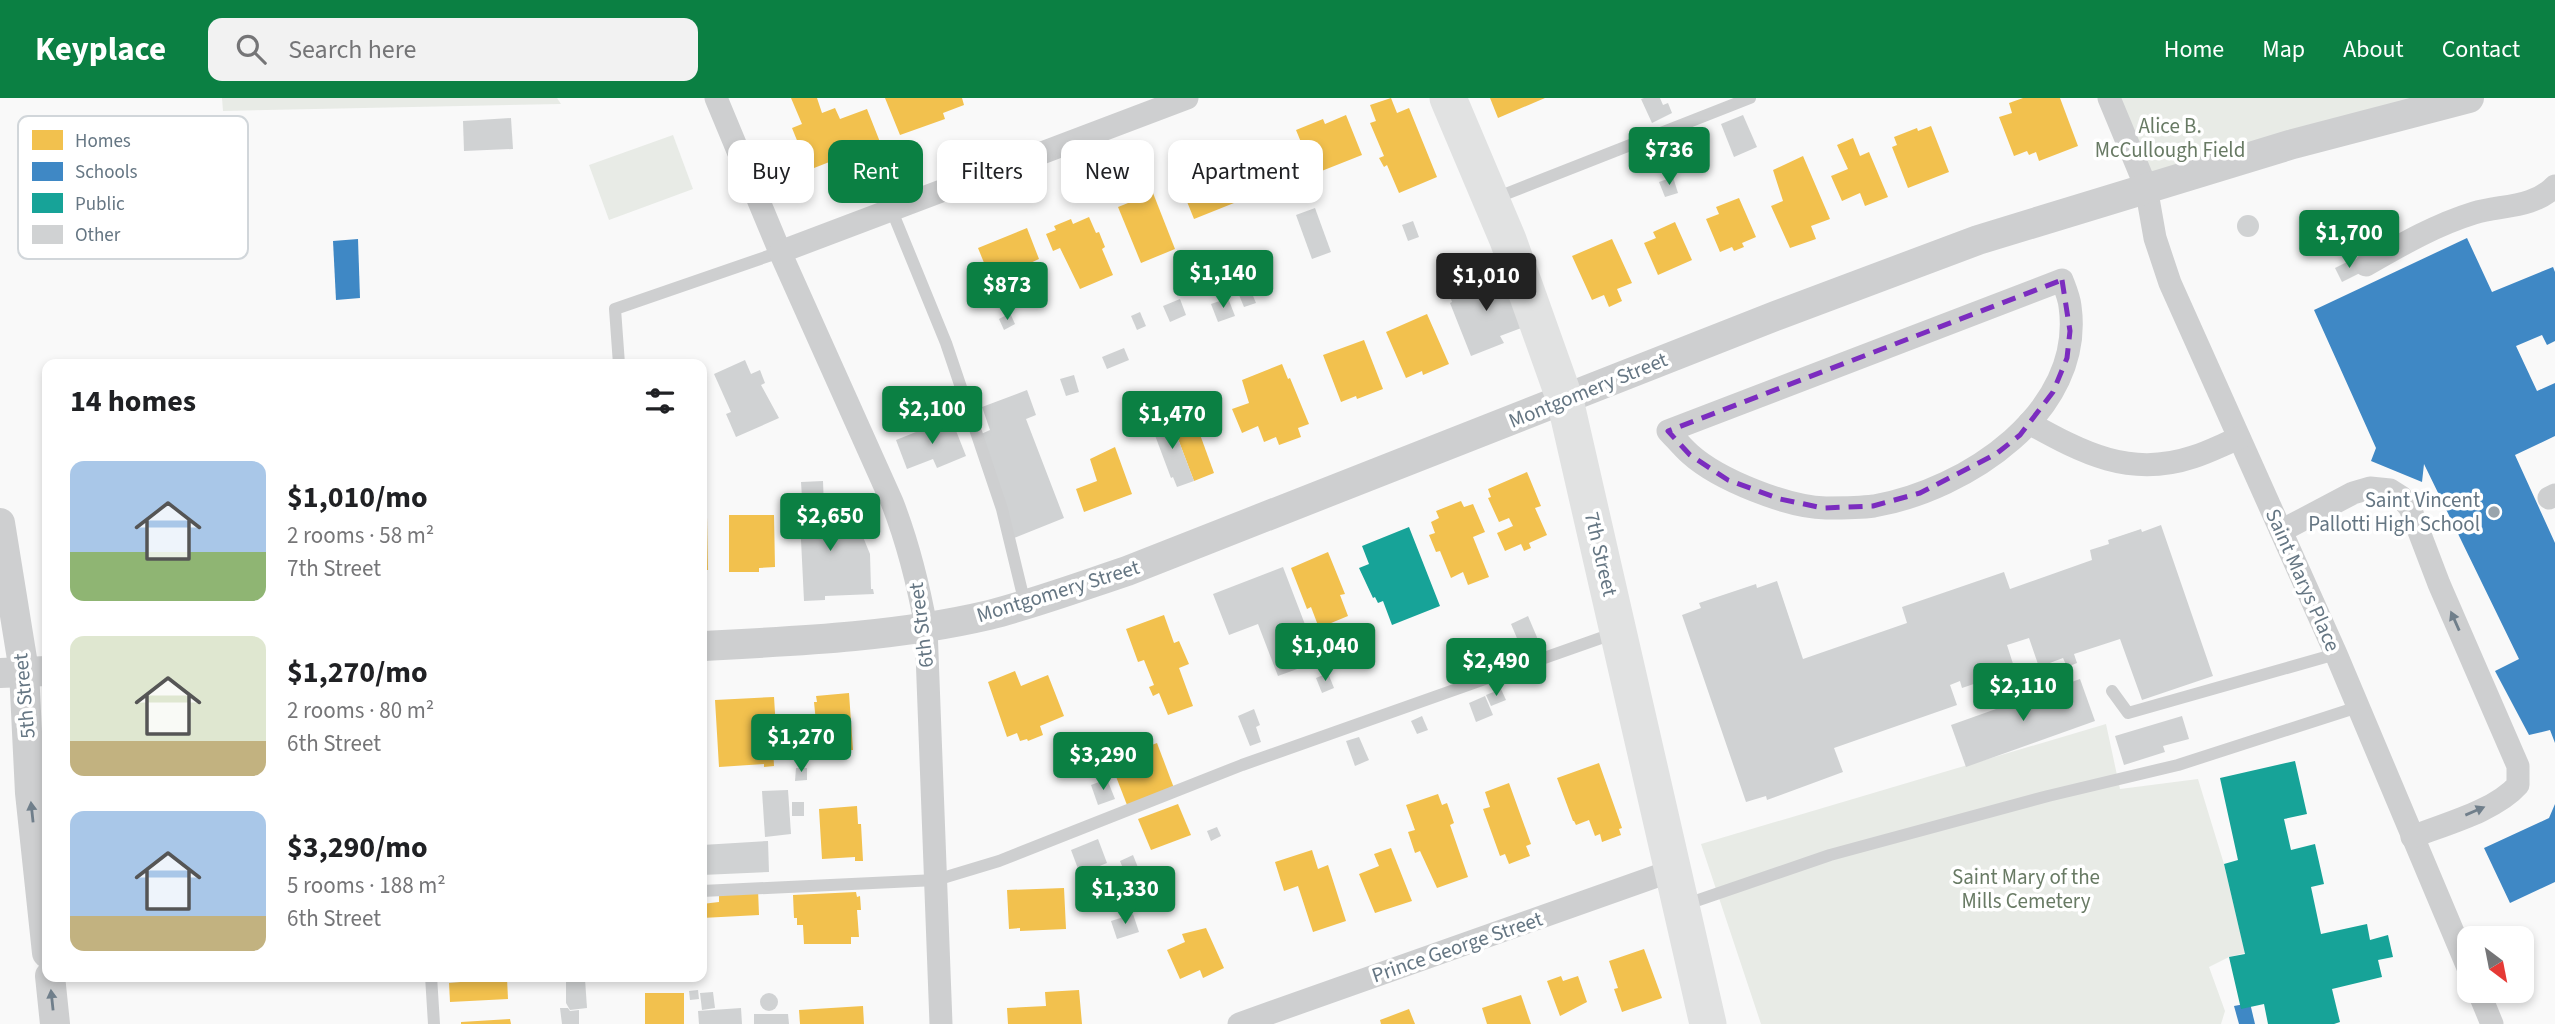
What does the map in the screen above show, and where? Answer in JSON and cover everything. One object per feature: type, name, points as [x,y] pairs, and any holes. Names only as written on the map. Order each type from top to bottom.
[{"type":"main road","name":"7th Street","points":[[1448,98],[1508,240],[1565,400],[1675,870],[1708,1024]]},
{"type":"street","name":"6th Street","points":[[716,98],[780,252],[892,502],[914,567],[926,627],[941,1024]]},
{"type":"street","points":[[780,252],[1187,98]]},
{"type":"street","name":"Saint Marys Place","points":[[2109,98],[2146,187],[2155,238],[2170,284],[2336,653],[2457,942]]},
{"type":"street","name":"Montgomery Street","points":[[707,646],[830,639],[926,627],[989,615],[1025,604],[1127,571],[1778,315],[1978,240],[2293,144],[2469,98]]},
{"type":"street","points":[[2366,265],[2419,234],[2474,213],[2522,204],[2550,192],[2555,186]]},
{"type":"street","points":[[2062,280],[2070,305],[2067,358],[2053,392],[2029,423],[2020,435],[1996,454],[1960,475],[1920,493],[1873,506],[1823,508],[1780,499],[1728,480],[1690,455],[1668,431],[2062,280]]},
{"type":"street","points":[[2029,423],[2075,448],[2112,461],[2138,466],[2193,457],[2239,438]]},
{"type":"street","points":[[2281,531],[2353,493],[2370,488],[2390,490],[2401,496],[2410,508],[2439,584],[2518,766],[2518,785],[2509,795],[2412,837]]},
{"type":"street","name":"5th Street","points":[[0,523],[24,671],[30,793],[42,894]]},
{"type":"street","name":"Prince George Street","points":[[1239,1024],[1675,870]]},
{"type":"street","points":[[51,982],[55,1024]]},
{"type":"street","points":[[2483,1003],[2492,1024]]},
{"type":"lane","points":[[1491,200],[1750,98]]},
{"type":"lane","points":[[892,211],[946,342],[1002,509],[1025,604]]},
{"type":"lane","points":[[619,359],[615,309],[780,252]]},
{"type":"lane","points":[[707,891],[936,880],[999,861],[1242,765],[1619,631]]},
{"type":"lane","points":[[2112,691],[2128,713],[2336,653]]},
{"type":"lane","points":[[1682,906],[1830,855],[2048,796],[2178,765],[2358,706]]},
{"type":"lane","points":[[431,982],[434,1024]]},
{"type":"highlighted area","points":[[2062,280],[2070,331],[2067,358],[2053,392],[2020,435],[1996,454],[1920,493],[1873,506],[1823,508],[1780,499],[1728,480],[1690,455],[1668,431]]},
{"type":"green space","points":[[222,98],[557,98],[561,104],[223,111]]},
{"type":"green space","name":"Alice B. McCullough Field","points":[[2109,98],[2475,98],[2146,187]]},
{"type":"green space","points":[[673,135],[693,189],[609,220],[589,165]]},
{"type":"green space","name":"Saint Mary of the Mills Cemetery","points":[[2106,724],[2120,789],[2198,779],[2224,864],[2245,953],[2209,967],[2225,1011],[2221,1024],[1761,1024],[1701,844]]},
{"type":"building: Homes","points":[[791,98],[817,98],[822,113],[835,108],[840,119],[867,109],[879,140],[828,140],[828,163],[814,168],[814,140],[797,140],[792,128],[802,124]]},
{"type":"building: Homes","points":[[885,98],[962,98],[964,105],[943,113],[945,119],[900,135]]},
{"type":"building: Homes","points":[[1391,98],[1397,113],[1409,108],[1437,177],[1399,193],[1387,165],[1384,167],[1379,158],[1384,156],[1370,123],[1376,121],[1370,105]]},
{"type":"building: Homes","points":[[1490,98],[1545,98],[1498,118]]},
{"type":"building: Homes","points":[[2023,98],[2060,98],[2078,146],[2039,161],[2036,152],[2029,155],[2027,151],[2014,156],[1999,117],[2012,113],[2009,103]]},
{"type":"building: Homes","points":[[1346,115],[1362,155],[1323,170],[1323,140],[1300,140],[1296,130],[1323,119],[1325,124]]},
{"type":"building: Homes","points":[[1931,126],[1949,172],[1908,188],[1892,147],[1897,145],[1894,137]]},
{"type":"building: Homes","points":[[1853,138],[1860,156],[1869,152],[1888,197],[1865,206],[1860,193],[1842,201],[1831,176],[1848,169],[1837,145]]},
{"type":"building: Homes","points":[[1803,156],[1830,219],[1811,226],[1816,239],[1790,248],[1771,206],[1783,201],[1773,170]]},
{"type":"building: Homes","points":[[1154,196],[1175,249],[1141,263],[1118,207],[1128,203],[1154,203]]},
{"type":"building: Homes","points":[[1739,198],[1756,237],[1742,243],[1744,247],[1734,251],[1732,247],[1720,252],[1706,219],[1719,214],[1716,207]]},
{"type":"building: Homes","points":[[1188,203],[1234,203],[1194,219]]},
{"type":"building: Homes","points":[[1089,217],[1096,233],[1099,232],[1105,247],[1102,249],[1113,275],[1080,289],[1060,248],[1053,251],[1046,234],[1056,230],[1054,226],[1071,219],[1073,224]]},
{"type":"building: Homes","points":[[1675,222],[1692,260],[1658,275],[1644,243],[1656,238],[1653,232]]},
{"type":"building: Homes","points":[[1027,228],[1039,259],[1028,264],[1042,297],[1004,312],[978,248]]},
{"type":"building: Homes","points":[[1612,239],[1632,283],[1617,289],[1622,301],[1609,307],[1604,295],[1592,300],[1572,256]]},
{"type":"building: Homes","points":[[1427,314],[1449,364],[1423,375],[1422,371],[1406,378],[1386,332]]},
{"type":"building: Homes","points":[[1364,340],[1383,389],[1341,402],[1323,355]]},
{"type":"building: Homes","points":[[1282,364],[1309,424],[1298,428],[1301,437],[1279,445],[1276,437],[1264,442],[1258,426],[1242,433],[1232,409],[1249,403],[1242,380]]},
{"type":"building: Homes","points":[[1190,407],[1214,473],[1194,481],[1169,415]]},
{"type":"building: Homes","points":[[1115,447],[1132,494],[1084,512],[1076,489],[1097,481],[1090,459]]},
{"type":"building: Homes","points":[[1527,472],[1541,506],[1535,508],[1547,535],[1529,543],[1531,548],[1524,551],[1521,544],[1505,551],[1497,533],[1513,526],[1509,518],[1499,522],[1488,498],[1491,497],[1488,489]]},
{"type":"building: Homes","points":[[1461,501],[1464,507],[1473,504],[1485,532],[1473,537],[1489,577],[1468,585],[1463,572],[1451,578],[1440,551],[1436,552],[1429,535],[1435,533],[1431,522],[1439,518],[1436,511]]},
{"type":"building: Homes","points":[[729,515],[774,515],[775,567],[759,568],[759,572],[729,572]]},
{"type":"building: Homes","points":[[1328,552],[1345,594],[1340,595],[1348,616],[1319,628],[1311,607],[1307,609],[1291,568]]},
{"type":"building: Homes","points":[[1164,615],[1174,643],[1179,641],[1189,664],[1179,668],[1193,706],[1168,715],[1159,693],[1153,696],[1149,687],[1154,685],[1144,660],[1138,662],[1126,629]]},
{"type":"building: Homes","points":[[1015,671],[1021,686],[1048,675],[1064,716],[1040,726],[1043,735],[1028,741],[1020,741],[1017,733],[1007,737],[988,682]]},
{"type":"building: Homes","points":[[849,693],[853,750],[819,752],[814,702],[817,702],[816,696]]},
{"type":"building: Homes","points":[[774,697],[777,745],[773,746],[774,766],[764,767],[764,764],[719,767],[715,700]]},
{"type":"building: Homes","points":[[1157,743],[1174,788],[1127,805],[1110,761]]},
{"type":"building: Homes","points":[[1599,763],[1622,828],[1619,829],[1621,835],[1602,842],[1600,834],[1595,836],[1589,820],[1576,825],[1573,821],[1557,778]]},
{"type":"building: Homes","points":[[1509,783],[1531,844],[1526,846],[1530,856],[1509,864],[1505,854],[1500,856],[1483,809],[1490,807],[1485,792]]},
{"type":"building: Homes","points":[[1438,794],[1442,805],[1447,803],[1454,823],[1450,825],[1468,877],[1437,888],[1420,851],[1415,853],[1408,832],[1415,830],[1406,805]]},
{"type":"building: Homes","points":[[1178,804],[1191,835],[1151,850],[1138,819]]},
{"type":"building: Homes","points":[[857,806],[863,861],[855,861],[855,857],[822,859],[819,809]]},
{"type":"building: Homes","points":[[1391,848],[1412,901],[1375,913],[1359,874],[1379,866],[1374,854]]},
{"type":"building: Homes","points":[[1312,850],[1318,869],[1328,865],[1346,921],[1313,932],[1298,886],[1284,891],[1275,862]]},
{"type":"building: Homes","points":[[1064,888],[1066,929],[1009,929],[1007,890]]},
{"type":"building: Homes","points":[[758,889],[759,915],[707,918],[707,903],[719,902],[719,890]]},
{"type":"building: Homes","points":[[856,892],[857,897],[860,896],[861,910],[857,910],[859,937],[851,937],[851,944],[804,944],[803,925],[797,925],[797,918],[794,918],[793,895]]},
{"type":"building: Homes","points":[[1206,928],[1224,968],[1203,978],[1200,970],[1180,979],[1167,950],[1185,942],[1182,934]]},
{"type":"building: Homes","points":[[1644,949],[1662,998],[1622,1012],[1609,961]]},
{"type":"building: Homes","points":[[1561,976],[1563,981],[1578,976],[1587,1002],[1560,1016],[1547,981]]},
{"type":"building: Homes","points":[[507,982],[508,999],[450,1002],[449,983]]},
{"type":"building: Homes","points":[[1079,990],[1082,1024],[1008,1024],[1007,1008],[1046,1006],[1045,992]]},
{"type":"building: Homes","points":[[645,993],[684,993],[684,1024],[645,1024]]},
{"type":"building: Homes","points":[[1521,995],[1531,1024],[1487,1024],[1482,1008]]},
{"type":"building: Homes","points":[[863,1006],[864,1024],[800,1024],[799,1010]]},
{"type":"building: Homes","points":[[1409,1009],[1415,1024],[1381,1024],[1380,1020]]},
{"type":"building: Homes","points":[[510,1019],[511,1024],[461,1024],[461,1022]]},
{"type":"building: Schools","name":"Saint Vincent Pallotti High School","points":[[2467,238],[2492,292],[2553,267],[2555,272],[2555,341],[2547,345],[2542,335],[2516,346],[2537,391],[2555,383],[2555,436],[2515,455],[2555,543],[2555,743],[2550,730],[2529,735],[2495,671],[2519,659],[2424,464],[2422,482],[2371,461],[2376,448],[2314,310]]},
{"type":"building: Schools","points":[[358,239],[360,298],[336,300],[333,241]]},
{"type":"building: Schools","points":[[2555,804],[2555,882],[2510,903],[2484,848],[2549,818]]},
{"type":"building: Schools","points":[[2250,1003],[2255,1024],[2239,1024],[2234,1006]]},
{"type":"building: Public","points":[[1409,527],[1440,606],[1392,625],[1383,601],[1378,603],[1375,597],[1373,598],[1359,568],[1369,564],[1362,546]]},
{"type":"building: Public","points":[[2295,761],[2307,814],[2284,819],[2291,850],[2315,844],[2324,884],[2311,887],[2321,934],[2367,924],[2370,940],[2388,935],[2393,957],[2378,960],[2382,977],[2332,989],[2340,1022],[2334,1024],[2268,1024],[2264,1004],[2241,1009],[2229,957],[2245,954],[2224,864],[2238,860],[2220,778]]},
{"type":"building: Other","points":[[1660,98],[1663,105],[1668,103],[1672,113],[1652,123],[1641,99]]},
{"type":"building: Other","points":[[1743,115],[1757,147],[1734,157],[1721,124]]},
{"type":"building: Other","points":[[511,118],[513,149],[464,151],[463,121]]},
{"type":"building: Other","points":[[1673,177],[1678,193],[1665,197],[1659,182]]},
{"type":"building: Other","points":[[1315,208],[1331,252],[1312,259],[1296,215]]},
{"type":"building: Other","points":[[2248,215],[2256,218],[2259,226],[2256,234],[2248,237],[2240,234],[2237,226],[2240,218]]},
{"type":"building: Other","points":[[1413,221],[1419,237],[1408,241],[1402,225]]},
{"type":"building: Other","points":[[2355,258],[2362,272],[2342,282],[2335,268]]},
{"type":"building: Other","points":[[1503,272],[1524,327],[1500,336],[1504,343],[1471,356],[1450,303],[1449,293]]},
{"type":"building: Other","points":[[1216,274],[1221,286],[1210,291],[1204,279]]},
{"type":"building: Other","points":[[1251,291],[1256,303],[1244,307],[1239,295]]},
{"type":"building: Other","points":[[1228,298],[1235,316],[1218,322],[1211,304]]},
{"type":"building: Other","points":[[1180,299],[1186,315],[1170,322],[1163,306]]},
{"type":"building: Other","points":[[1140,312],[1146,326],[1137,330],[1131,316]]},
{"type":"building: Other","points":[[1010,313],[1015,324],[1004,330],[999,319]]},
{"type":"building: Other","points":[[1124,348],[1129,360],[1107,369],[1102,357]]},
{"type":"building: Other","points":[[745,360],[751,374],[760,370],[765,383],[761,385],[779,418],[736,437],[726,414],[731,412],[714,374]]},
{"type":"building: Other","points":[[1074,375],[1079,392],[1066,396],[1060,379]]},
{"type":"building: Other","points":[[1027,390],[1036,415],[1026,419],[1064,518],[1014,538],[979,435],[990,430],[982,407]]},
{"type":"building: Other","points":[[1169,415],[1194,481],[1177,487],[1150,422]]},
{"type":"building: Other","points":[[951,418],[966,456],[937,468],[933,459],[907,469],[896,440]]},
{"type":"building: Other","points":[[823,481],[825,534],[861,532],[870,554],[871,589],[874,594],[825,596],[825,600],[804,601],[799,499],[802,498],[801,482]]},
{"type":"building: Other","points":[[2161,525],[2213,676],[2142,700],[2120,639],[2074,654],[2077,663],[2067,667],[2063,658],[2039,667],[2029,638],[2007,645],[2015,670],[1962,688],[1960,681],[1950,685],[1957,705],[1834,748],[1843,772],[1767,800],[1766,796],[1746,802],[1682,615],[1701,608],[1699,603],[1756,584],[1757,588],[1777,581],[1803,659],[1907,623],[1902,607],[2004,572],[2010,589],[2092,560],[2090,550],[2109,544],[2108,540]]},
{"type":"building: Other","points":[[1283,567],[1319,661],[1278,676],[1258,624],[1229,635],[1213,594]]},
{"type":"building: Other","points":[[1528,616],[1539,642],[1522,650],[1511,624]]},
{"type":"building: Other","points":[[1328,673],[1334,688],[1322,693],[1316,678]]},
{"type":"building: Other","points":[[2080,679],[2095,721],[1966,767],[1951,725]]},
{"type":"building: Other","points":[[1501,689],[1506,700],[1491,706],[1486,695]]},
{"type":"building: Other","points":[[1485,696],[1493,715],[1476,722],[1469,703]]},
{"type":"building: Other","points":[[1254,709],[1260,725],[1256,727],[1261,742],[1250,746],[1238,716]]},
{"type":"building: Other","points":[[1422,716],[1428,730],[1417,734],[1411,721]]},
{"type":"building: Other","points":[[2182,716],[2189,739],[2163,746],[2165,752],[2124,765],[2115,736]]},
{"type":"building: Other","points":[[1359,737],[1369,760],[1355,766],[1346,741]]},
{"type":"building: Other","points":[[796,768],[807,768],[807,780],[795,781]]},
{"type":"building: Other","points":[[1107,779],[1115,799],[1098,805],[1091,785]]},
{"type":"building: Other","points":[[788,790],[791,834],[765,837],[762,791]]},
{"type":"building: Other","points":[[792,802],[804,802],[804,816],[792,816]]},
{"type":"building: Other","points":[[1217,827],[1221,836],[1211,841],[1207,831]]},
{"type":"building: Other","points":[[1098,839],[1107,863],[1080,874],[1071,850]]},
{"type":"building: Other","points":[[768,841],[769,872],[707,875],[707,845]]},
{"type":"building: Other","points":[[1133,855],[1141,875],[1128,881],[1120,861]]},
{"type":"building: Other","points":[[1133,914],[1139,932],[1117,939],[1111,921]]},
{"type":"building: Other","points":[[566,982],[585,982],[587,1008],[570,1010],[566,1003]]},
{"type":"building: Other","points":[[698,990],[699,999],[690,1000],[689,991]]},
{"type":"building: Other","points":[[713,992],[715,1008],[702,1010],[700,993]]},
{"type":"building: Other","points":[[765,993],[773,993],[778,1002],[776,1009],[765,1011],[760,1006],[760,998]]},
{"type":"building: Other","points":[[560,1008],[579,1010],[579,1024],[562,1024]]},
{"type":"building: Other","points":[[741,1008],[742,1024],[699,1024],[698,1011]]},
{"type":"building: Other","points":[[754,1014],[788,1014],[789,1024],[754,1024]]},
{"type":"place","name":"Saint Vincent Pallotti High School","points":[[2494,512]]}]
